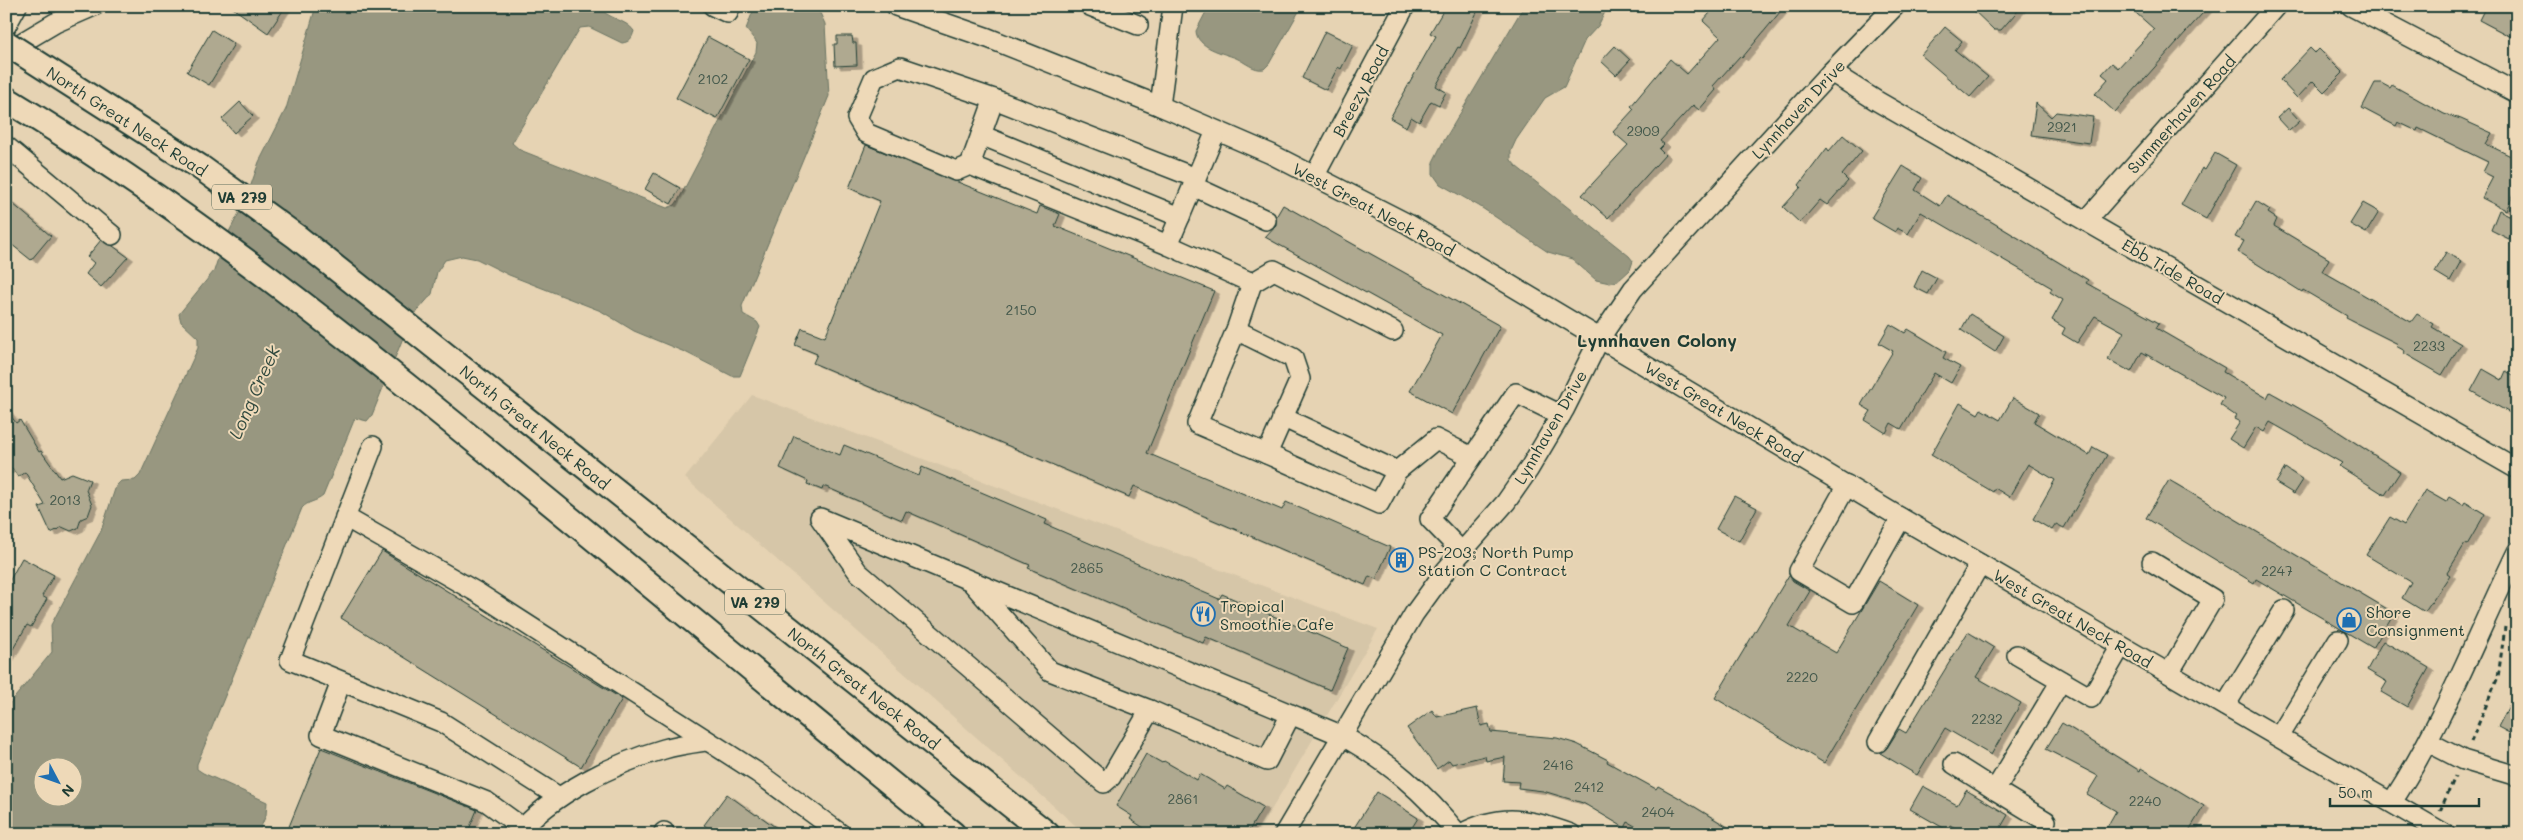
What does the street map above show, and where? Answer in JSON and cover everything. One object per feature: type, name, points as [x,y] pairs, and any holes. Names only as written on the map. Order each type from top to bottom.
[{"type":"main road","name":"North Great Neck Road","points":[[6,43],[200,167],[297,237],[1047,834]]},
{"type":"main road","name":"VA 279","points":[[6,99],[71,138],[283,288],[441,413],[954,834]]},
{"type":"street","points":[[6,26],[17,6]]},
{"type":"street","points":[[6,52],[55,23],[94,6]]},
{"type":"street","points":[[713,6],[728,13],[731,6]]},
{"type":"street","name":"West Great Neck Road","points":[[896,6],[932,12],[988,38],[1160,106],[1314,175],[1408,224],[1847,486],[2439,830]]},
{"type":"street","points":[[1090,6],[1138,25]]},
{"type":"street","points":[[1160,106],[1172,6]]},
{"type":"street","name":"Breezy Road","points":[[1314,175],[1405,6]]},
{"type":"street","name":"Lynnhaven Drive","points":[[1284,834],[1414,614],[1462,552],[1506,502],[1529,469],[1560,415],[1600,338],[1633,289],[1831,72],[1895,6]]},
{"type":"street","name":"Summerhaven Road","points":[[2086,221],[2276,6]]},
{"type":"street","points":[[2351,6],[2517,93]]},
{"type":"street","points":[[994,99],[970,164],[956,171],[866,134],[857,118],[874,78],[900,66],[994,99],[1194,182],[1266,220]]},
{"type":"street","name":"Ebb Tide Road","points":[[1831,72],[1877,101],[2517,469]]},
{"type":"street","points":[[1168,245],[1216,131]]},
{"type":"street","points":[[981,135],[1180,217]]},
{"type":"street","points":[[6,146],[112,235]]},
{"type":"street","points":[[970,164],[1168,245],[1252,282]]},
{"type":"street","points":[[1393,331],[1274,270],[1252,282],[1236,330],[1197,424],[1379,504],[1396,471],[1436,438],[1472,458]]},
{"type":"street","points":[[1236,330],[1293,358],[1300,379],[1267,454]]},
{"type":"street","points":[[1462,552],[1430,519],[1516,393],[1560,415]]},
{"type":"street","points":[[1282,417],[1396,471]]},
{"type":"street","points":[[373,446],[290,660],[441,722],[559,797]]},
{"type":"street","points":[[1847,486],[1800,571],[1852,603],[1902,518]]},
{"type":"street","points":[[345,517],[478,592],[758,773],[841,834]]},
{"type":"street","points":[[1150,710],[1111,777],[1104,784],[858,572],[820,518],[1343,736],[1376,755],[1408,779],[1459,834],[1493,821],[1515,819],[1537,822],[1571,834]]},
{"type":"street","points":[[2392,802],[2428,742],[2517,552]]},
{"type":"street","points":[[2152,562],[2213,599],[2169,673]]},
{"type":"street","points":[[1878,742],[1980,564]]},
{"type":"street","points":[[969,580],[1050,671],[1150,710],[1267,761],[1291,714]]},
{"type":"street","points":[[2225,706],[2284,610]]},
{"type":"street","points":[[2279,737],[2338,640]]},
{"type":"street","points":[[2016,655],[2090,698],[2121,646]]},
{"type":"street","points":[[1995,790],[2061,681]]},
{"type":"street","points":[[341,682],[321,735],[486,802],[521,831],[559,797],[627,761],[665,748],[706,741]]},
{"type":"street","points":[[2428,742],[2463,760],[2517,776]]},
{"type":"street","points":[[1954,764],[2046,821]]},
{"type":"path","points":[[2439,830],[2463,760],[2498,677],[2505,626]]},
{"type":"shaded area","points":[[752,395],[1378,629],[1257,834],[1085,834],[685,478]]},
{"type":"water","name":"Long Creek","points":[[316,6],[599,6],[606,14],[626,24],[634,31],[631,38],[629,41],[622,43],[589,27],[580,28],[512,143],[520,150],[667,208],[675,205],[679,199],[756,52],[757,43],[746,29],[755,6],[807,6],[820,13],[825,24],[829,96],[742,306],[743,314],[757,322],[760,327],[740,376],[732,376],[687,353],[634,331],[601,311],[509,275],[477,259],[462,256],[445,260],[437,272],[432,294],[411,318],[372,415],[367,421],[355,418],[323,496],[302,508],[197,764],[197,769],[203,773],[267,802],[266,815],[258,834],[6,834],[6,708],[52,652],[51,625],[101,531],[116,486],[121,481],[135,480],[140,475],[198,348],[198,338],[181,322],[179,314],[214,271],[223,243],[245,202],[259,162],[286,109]]},
{"type":"water","points":[[1209,6],[1302,6],[1269,64],[1264,69],[1260,69],[1212,49],[1201,42],[1197,37],[1196,31]]},
{"type":"water","points":[[1524,6],[1608,6],[1598,26],[1585,40],[1564,87],[1545,98],[1516,140],[1511,151],[1511,160],[1517,167],[1629,256],[1633,261],[1630,270],[1618,281],[1610,283],[1596,280],[1572,259],[1548,252],[1479,206],[1440,184],[1433,174],[1433,162],[1442,144]]},
{"type":"building","points":[[230,6],[286,6],[268,33]]},
{"type":"building","points":[[1446,6],[1480,6],[1460,48],[1458,47],[1436,86],[1446,92],[1439,105],[1431,101],[1419,122],[1411,117],[1406,127],[1390,118],[1436,36],[1430,33]]},
{"type":"building","points":[[1716,6],[1785,6],[1742,58],[1740,56],[1713,86],[1716,90],[1699,110],[1693,105],[1660,141],[1664,144],[1659,149],[1665,155],[1608,218],[1582,195],[1628,145],[1613,132],[1634,109],[1631,106],[1670,59],[1687,74],[1720,37],[1703,21]]},
{"type":"building","points":[[1969,6],[2022,6],[2001,30],[1994,30]]},
{"type":"building","points":[[2128,6],[2209,6],[2115,112],[2095,94],[2108,79],[2102,74],[2112,63],[2118,68],[2154,29]]},
{"type":"building","points":[[2486,6],[2517,6],[2517,40],[2479,20]]},
{"type":"building","points":[[1945,27],[1962,41],[1955,50],[1988,77],[1970,97],[1921,55]]},
{"type":"building","points":[[212,30],[234,44],[209,85],[187,72]]},
{"type":"building","points":[[1325,31],[1353,45],[1341,69],[1338,67],[1326,90],[1302,78]]},
{"type":"building","points":[[837,36],[852,36],[853,43],[856,43],[857,65],[835,66],[834,44],[837,44]]},
{"type":"building","points":[[708,37],[749,59],[717,119],[676,98]]},
{"type":"building","points":[[1615,46],[1630,60],[1616,75],[1601,61]]},
{"type":"building","points":[[2310,48],[2315,53],[2319,49],[2343,73],[2324,92],[2313,81],[2297,98],[2280,80]]},
{"type":"building","points":[[2375,83],[2381,83],[2390,88],[2392,85],[2444,114],[2461,119],[2492,133],[2486,144],[2517,159],[2517,188],[2506,210],[2482,198],[2493,177],[2483,172],[2488,162],[2418,128],[2417,131],[2398,122],[2396,126],[2362,108]]},
{"type":"building","points":[[240,102],[253,116],[234,133],[222,119]]},
{"type":"building","points":[[2036,103],[2051,117],[2056,112],[2093,117],[2089,143],[2031,135]]},
{"type":"building","points":[[2288,108],[2300,121],[2289,131],[2277,118]]},
{"type":"building","points":[[1843,135],[1862,151],[1842,175],[1848,181],[1827,205],[1820,200],[1800,223],[1783,207],[1801,187],[1799,185],[1827,148],[1829,151]]},
{"type":"building","points":[[866,145],[1037,214],[1040,206],[1060,214],[1055,226],[1214,291],[1147,453],[1282,510],[1286,502],[1390,547],[1376,579],[1369,576],[1365,585],[1134,486],[1129,497],[813,363],[817,354],[795,345],[802,328],[825,337],[880,201],[849,188]]},
{"type":"building","points":[[2215,153],[2236,165],[2206,219],[2181,205],[2202,168],[2205,170]]},
{"type":"building","points":[[1903,166],[1922,178],[1915,190],[1940,206],[1947,195],[2088,280],[2086,283],[2159,323],[2156,328],[2225,368],[2223,372],[2267,398],[2270,392],[2325,423],[2400,472],[2385,495],[2339,466],[2342,463],[2270,422],[2264,432],[2256,427],[2243,448],[2229,439],[2240,422],[2234,419],[2236,416],[2220,405],[2224,398],[2142,352],[2131,372],[2108,359],[2124,332],[2095,316],[2077,343],[2062,334],[2065,328],[2052,320],[2063,300],[2050,292],[2052,288],[1921,212],[1908,234],[1897,228],[1895,232],[1871,218]]},
{"type":"building","points":[[654,173],[680,188],[671,204],[645,189]]},
{"type":"building","points":[[6,198],[51,236],[31,260],[6,240]]},
{"type":"building","points":[[2256,201],[2270,210],[2268,213],[2277,219],[2274,226],[2329,259],[2322,271],[2411,322],[2417,314],[2434,324],[2432,327],[2461,344],[2442,375],[2404,353],[2405,351],[2396,346],[2398,344],[2346,318],[2347,316],[2303,290],[2302,292],[2238,252],[2244,241],[2235,237]]},
{"type":"building","points":[[2363,203],[2379,212],[2366,233],[2350,224]]},
{"type":"building","points":[[1283,205],[1500,326],[1452,414],[1410,391],[1442,335],[1265,237],[1276,225],[1276,217]]},
{"type":"building","points":[[2499,210],[2517,219],[2517,224],[2509,239],[2491,230]]},
{"type":"building","points":[[101,240],[128,257],[101,287],[86,274],[94,263],[87,257]]},
{"type":"building","points":[[2446,252],[2461,261],[2450,281],[2435,272]]},
{"type":"building","points":[[1922,270],[1937,278],[1928,294],[1914,287]]},
{"type":"building","points":[[1970,314],[2004,336],[1995,352],[1961,330]]},
{"type":"building","points":[[1890,324],[1905,333],[1908,329],[1946,352],[1943,358],[1960,367],[1951,383],[1934,373],[1901,429],[1891,423],[1886,433],[1865,420],[1871,411],[1861,405],[1893,351],[1879,343]]},
{"type":"building","points":[[2483,369],[2502,380],[2506,371],[2517,377],[2517,417],[2471,391]]},
{"type":"building","points":[[2013,398],[2039,413],[2034,422],[2089,455],[2093,447],[2107,455],[2064,528],[2056,524],[2052,530],[2033,519],[2055,480],[2028,464],[2009,497],[1995,488],[1993,492],[1931,455],[1960,403],[1978,414],[1981,409],[2000,420]]},
{"type":"building","points":[[6,409],[16,423],[20,420],[39,452],[41,451],[60,478],[72,473],[90,480],[86,490],[92,505],[88,516],[81,519],[78,528],[71,531],[62,527],[51,533],[39,507],[45,505],[25,472],[18,477],[12,468],[6,471]]},
{"type":"building","points":[[794,436],[840,455],[844,445],[919,476],[922,467],[1047,520],[1045,524],[1219,599],[1222,594],[1348,648],[1330,690],[1206,637],[1203,643],[1028,568],[1030,565],[906,511],[902,520],[826,487],[823,487],[822,490],[807,484],[808,481],[780,468]]},
{"type":"building","points":[[2285,468],[2303,480],[2294,494],[2276,483]]},
{"type":"building","points":[[2169,480],[2394,613],[2373,648],[2256,579],[2254,583],[2146,518]]},
{"type":"building","points":[[2425,490],[2446,502],[2449,497],[2463,505],[2465,502],[2485,514],[2467,545],[2465,544],[2447,573],[2450,575],[2425,612],[2402,598],[2411,582],[2366,555],[2390,517],[2404,525]]},
{"type":"building","points":[[1734,496],[1757,508],[1739,541],[1716,529]]},
{"type":"building","points":[[382,551],[622,699],[581,767],[341,618]]},
{"type":"building","points":[[22,558],[54,575],[42,596],[47,599],[31,627],[27,625],[6,661],[6,587]]},
{"type":"building","points":[[1789,575],[1793,581],[1810,591],[1789,626],[1836,653],[1879,581],[1918,605],[1824,763],[1715,698]]},
{"type":"building","points":[[1968,632],[1994,648],[1976,677],[2021,703],[1991,755],[1945,728],[1917,775],[1880,753],[1887,748],[1899,729],[1906,733]]},
{"type":"building","points":[[2383,641],[2429,668],[2407,707],[2381,692],[2387,682],[2367,670]]},
{"type":"building","points":[[2517,690],[2517,737],[2498,727]]},
{"type":"building","points":[[1477,708],[1481,726],[1489,724],[1491,732],[1557,738],[1577,744],[1656,789],[1658,786],[1685,801],[1739,834],[1649,834],[1628,822],[1625,828],[1583,803],[1543,791],[1518,788],[1519,782],[1503,781],[1505,757],[1486,761],[1485,756],[1452,764],[1449,760],[1437,769],[1407,728],[1432,710],[1437,717]]},
{"type":"building","points":[[2062,723],[2140,771],[2141,768],[2204,806],[2187,834],[2103,834],[2116,811],[2087,794],[2098,776],[2046,749]]},
{"type":"building","points":[[321,748],[477,810],[467,834],[286,834]]},
{"type":"building","points":[[1146,754],[1162,763],[1164,761],[1197,780],[1200,774],[1225,789],[1227,786],[1263,807],[1247,834],[1153,834],[1130,819],[1132,816],[1116,806]]},
{"type":"building","points":[[1923,786],[1957,805],[1966,790],[2008,815],[1997,834],[1966,834],[1950,825],[1947,830],[1910,809]]},
{"type":"building","points":[[1377,792],[1418,818],[1408,834],[1350,834]]},
{"type":"building","points":[[727,794],[785,834],[716,834],[704,825]]},
{"type":"place","name":"PS-203; North Pump Station C Contract","points":[[1401,560]]},
{"type":"place","name":"Tropical Smoothie Cafe","points":[[1203,614]]},
{"type":"place","name":"Shore Consignment","points":[[2349,620]]},
{"type":"district","name":"Lynnhaven Colony","points":[[1657,340]]}]
